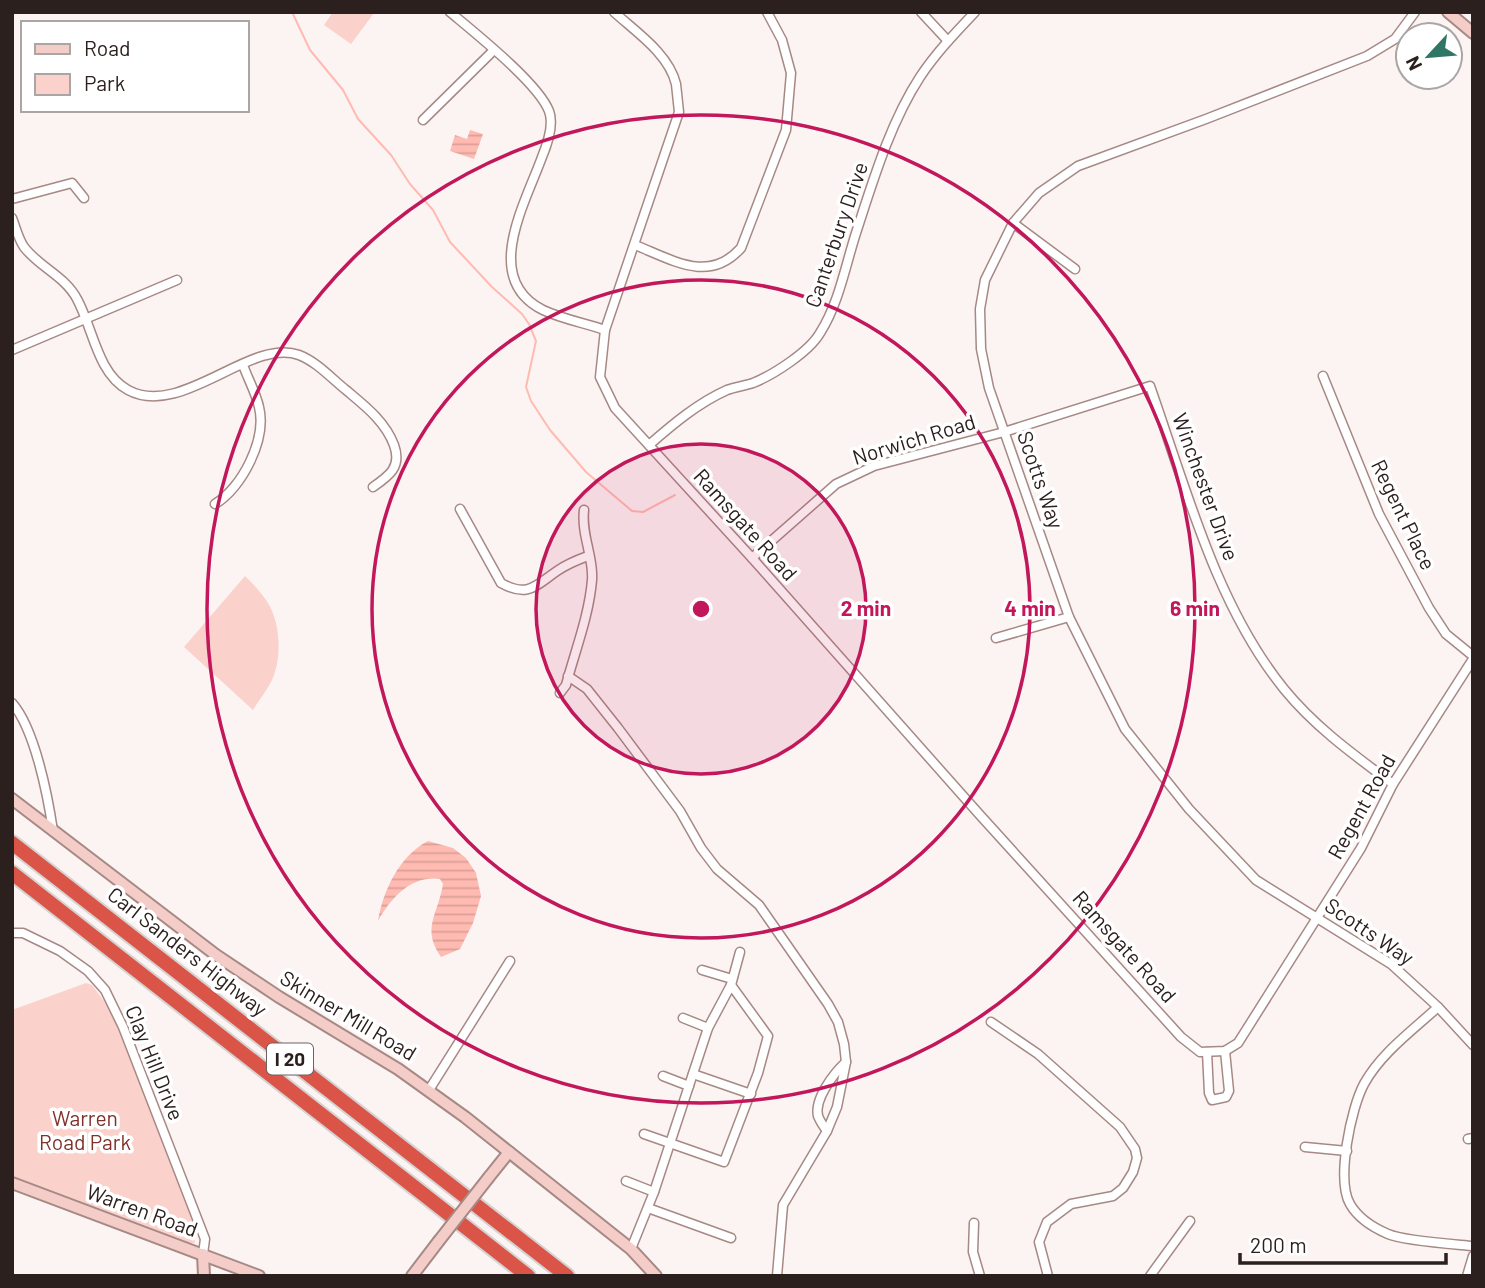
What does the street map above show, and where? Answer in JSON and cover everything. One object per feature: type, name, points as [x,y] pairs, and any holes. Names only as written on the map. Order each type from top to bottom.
[{"type":"highway","name":"Carl Sanders Highway","points":[[12,843],[567,1276]]},
{"type":"highway","name":"I 20","points":[[12,873],[528,1276]]},
{"type":"street","points":[[450,12],[494,50],[538,94],[550,112],[548,141],[512,239],[509,264],[518,290],[542,310],[605,330]]},
{"type":"street","name":"Ramsgate Road","points":[[614,12],[653,47],[669,67],[675,83],[679,112],[605,330],[600,377],[615,408],[1172,1027],[1200,1052],[1207,1052]]},
{"type":"street","points":[[635,245],[688,265],[713,267],[731,259],[741,248],[786,130],[791,73],[782,40],[767,12]]},
{"type":"street","points":[[922,12],[948,41]]},
{"type":"street","name":"Canterbury Drive","points":[[649,445],[691,411],[728,390],[755,382],[778,370],[819,335],[836,302],[855,236],[900,115],[920,78],[948,41],[975,12]]},
{"type":"street","name":"Scotts Way","points":[[1415,12],[1395,39],[1367,56],[1078,166],[1039,193],[1013,223],[985,280],[980,309],[981,349],[989,388],[1069,617],[1125,729],[1189,809],[1256,880],[1391,964],[1438,1007],[1473,1045]]},
{"type":"street","points":[[1448,12],[1473,33]]},
{"type":"street","points":[[423,120],[494,50]]},
{"type":"street","points":[[12,200],[72,183],[84,198]]},
{"type":"street","points":[[12,218],[26,249],[69,288],[77,299],[106,369],[128,390],[158,397],[180,391],[271,354],[297,354],[312,362],[374,414],[387,432],[397,455],[396,465],[391,473],[373,487]]},
{"type":"street","points":[[1013,223],[1075,269]]},
{"type":"street","points":[[12,350],[177,280]]},
{"type":"street","points":[[215,504],[230,492],[246,468],[260,433],[259,407],[243,365]]},
{"type":"street","name":"Regent Place","points":[[1323,376],[1379,514],[1446,634],[1473,657]]},
{"type":"street","name":"Norwich Road","points":[[752,558],[836,484],[874,466],[1004,432],[1150,386]]},
{"type":"street","name":"Winchester Drive","points":[[1150,386],[1223,589],[1254,644],[1284,689],[1335,741],[1393,784]]},
{"type":"street","points":[[460,509],[501,583],[510,587],[523,590],[534,588],[572,562],[588,556]]},
{"type":"street","points":[[560,693],[568,676],[587,611],[592,578],[584,510]]},
{"type":"street","points":[[996,638],[1069,617]]},
{"type":"street","name":"Regent Road","points":[[1226,1051],[1238,1043],[1361,848],[1393,784],[1473,657]]},
{"type":"street","points":[[568,676],[587,690],[618,728],[680,811],[712,863],[759,905],[838,1022],[846,1062],[837,1107],[827,1131],[783,1205],[777,1276]]},
{"type":"street","points":[[12,703],[18,709],[30,739],[49,801],[53,831]]},
{"type":"street","name":"Skinner Mill Road","points":[[12,799],[216,955],[272,993],[429,1090],[631,1249],[656,1276]]},
{"type":"street","name":"Clay Hill Drive","points":[[12,933],[23,933],[60,951],[88,971],[105,990],[123,1027],[205,1239],[203,1254]]},
{"type":"street","points":[[631,1249],[671,1145],[708,1028],[732,982],[740,951]]},
{"type":"street","points":[[429,1090],[510,961]]},
{"type":"street","points":[[644,1134],[724,1162],[751,1094],[768,1036],[732,982],[702,970]]},
{"type":"street","points":[[1438,1007],[1388,1053],[1364,1083],[1354,1107],[1346,1151],[1345,1179],[1349,1203],[1364,1220],[1389,1235],[1473,1247]]},
{"type":"street","points":[[683,1018],[708,1028]]},
{"type":"street","points":[[991,1022],[1025,1044],[1100,1108],[1131,1140],[1137,1158],[1133,1172],[1123,1188],[1113,1196],[1070,1204],[1047,1222],[1039,1242],[1048,1276]]},
{"type":"street","points":[[1226,1051],[1229,1091],[1226,1097],[1218,1100],[1212,1100],[1209,1093],[1207,1052],[1226,1051]]},
{"type":"street","points":[[827,1131],[818,1116],[818,1101],[846,1062]]},
{"type":"street","points":[[693,1074],[751,1094]]},
{"type":"street","points":[[663,1076],[689,1086]]},
{"type":"street","points":[[1305,1147],[1346,1151]]},
{"type":"street","points":[[412,1276],[509,1152]]},
{"type":"street","points":[[626,1181],[654,1192]]},
{"type":"street","name":"Warren Road","points":[[12,1183],[259,1276]]},
{"type":"street","points":[[648,1208],[731,1238]]},
{"type":"street","points":[[1150,1276],[1190,1221]]},
{"type":"street","points":[[974,1223],[973,1252],[981,1276]]},
{"type":"street","points":[[203,1254],[204,1276]]},
{"type":"street","points":[[1466,1276],[1473,1256]]},
{"type":"green space","points":[[333,12],[374,13],[351,44],[324,25]]},
{"type":"green space","points":[[245,576],[270,606],[278,637],[274,674],[253,710],[184,647]]},
{"type":"green space","name":"Warren Road Park","points":[[86,983],[92,985],[123,1027],[192,1218],[195,1243],[186,1243],[12,1182],[12,1010]]},
{"type":"shaded area","points":[[470,130],[483,134],[474,159],[450,151],[455,135],[467,139]]},
{"type":"shaded area","points":[[428,841],[453,848],[466,858],[476,873],[481,896],[473,923],[460,949],[441,957],[432,938],[433,921],[443,884],[440,879],[411,884],[389,904],[378,921],[394,875],[409,856]]},
{"type":"waterway","points":[[292,12],[310,50],[343,90],[358,119],[391,155],[410,184],[433,210],[450,242],[529,324],[536,341],[526,387],[531,401],[550,430],[586,472],[632,511],[643,512],[675,495]]}]
